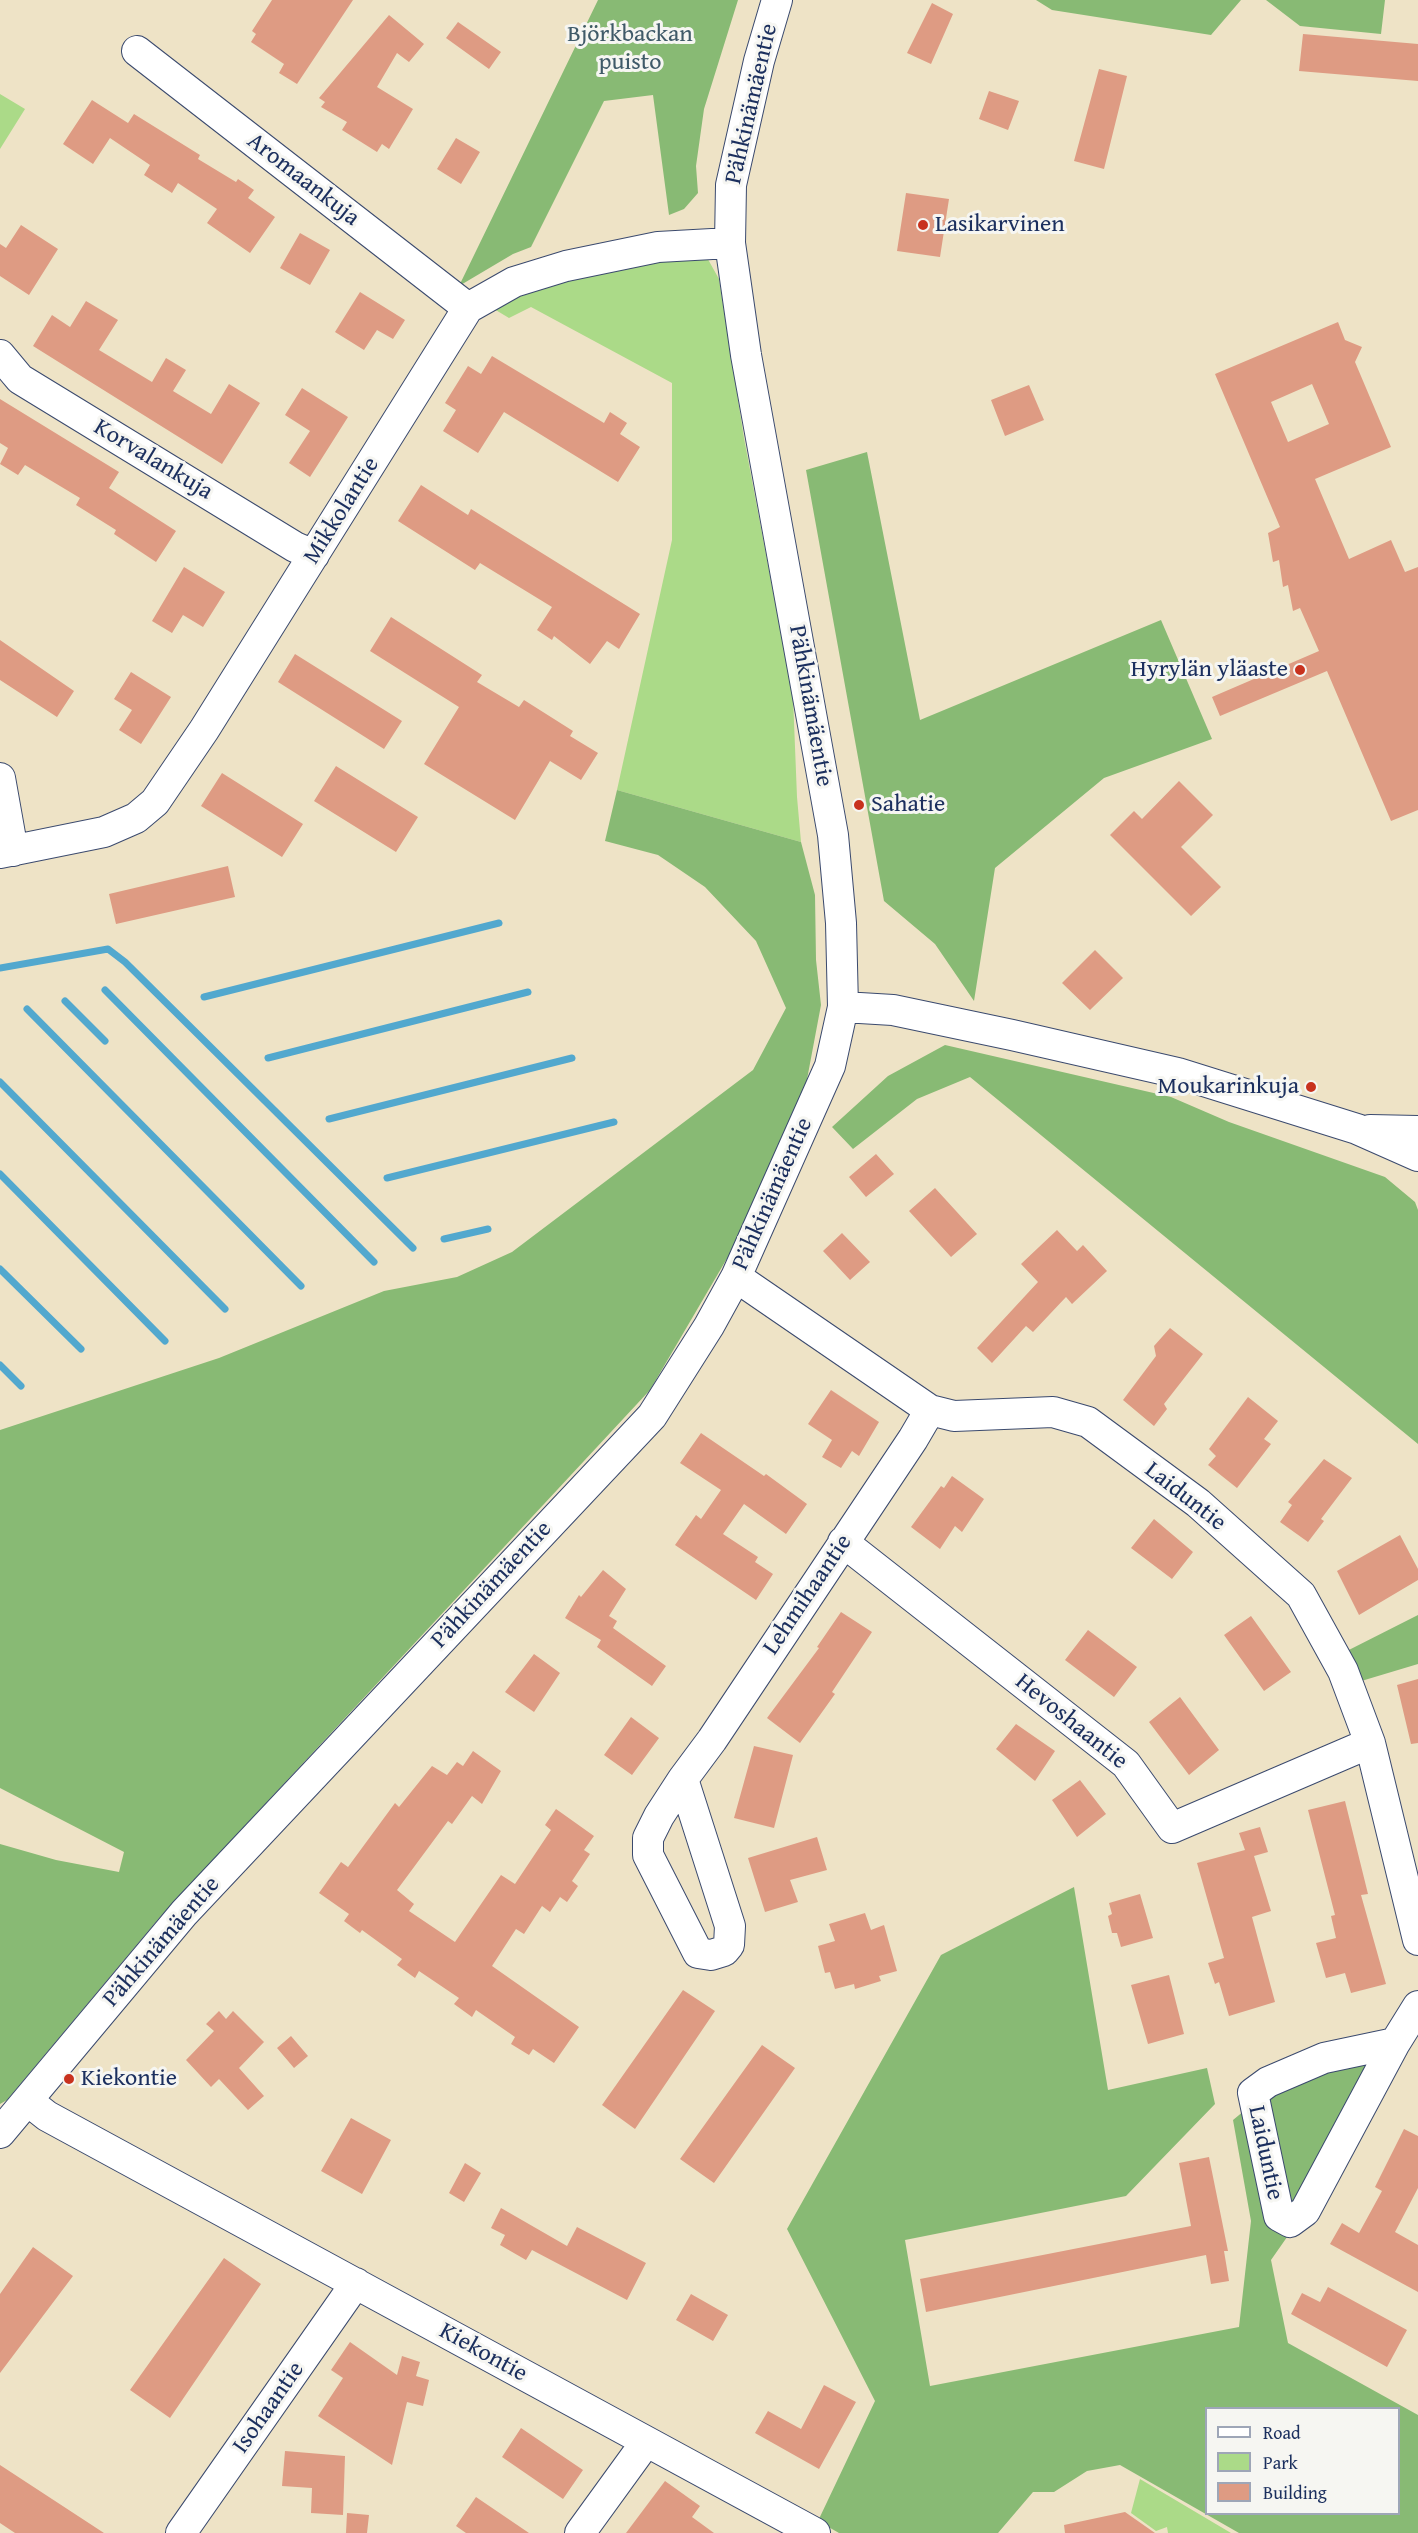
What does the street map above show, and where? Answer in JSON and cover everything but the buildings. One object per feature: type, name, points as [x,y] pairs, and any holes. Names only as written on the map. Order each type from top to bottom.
[{"type":"street","name":"Pähkinämäentie","points":[[0,2133],[184,1913],[652,1416],[709,1326],[736,1277],[830,1066],[843,1007],[842,923],[832,835],[746,355],[730,243],[731,185],[759,61],[777,0]]},
{"type":"street","name":"Aromaankuja","points":[[137,51],[468,308]]},
{"type":"street","name":"Mikkolantie","points":[[6,852],[104,832],[136,818],[155,802],[204,730],[468,308],[514,282],[566,266],[658,247],[730,243]]},
{"type":"street","name":"Korvalankuja","points":[[0,355],[20,379],[295,547],[314,555]]},
{"type":"street","points":[[0,778],[6,852]]},
{"type":"street","points":[[843,1007],[893,1010],[1178,1073],[1357,1129],[1418,1156]]},
{"type":"street","points":[[1357,1129],[1418,1131]]},
{"type":"street","name":"Laiduntie","points":[[736,1277],[930,1410],[954,1416],[1053,1412],[1088,1422],[1198,1503],[1300,1595],[1343,1671],[1370,1743],[1418,1940]]},
{"type":"street","name":"Lehmihaantie","points":[[683,1779],[730,1926],[729,1945],[724,1951],[711,1955],[698,1953],[648,1854],[648,1838],[683,1779],[913,1439],[930,1410]]},
{"type":"street","name":"Hevoshaantie","points":[[843,1542],[1126,1764],[1172,1828],[1370,1743]]},
{"type":"street","name":"Laiduntie","points":[[1395,2043],[1324,2058],[1268,2082],[1253,2093],[1279,2216],[1290,2222],[1305,2211],[1395,2043],[1418,2006]]},
{"type":"street","name":"Kiekontie","points":[[28,2101],[47,2116],[815,2533]]},
{"type":"street","name":"Isohaantie","points":[[181,2533],[356,2283]]},
{"type":"street","points":[[580,2533],[646,2442]]},
{"type":"green space","name":"Björkbackan puisto","points":[[598,0],[738,0],[704,109],[696,166],[698,193],[684,209],[669,215],[653,95],[604,101],[531,247],[513,254],[459,286]]},
{"type":"green space","points":[[1036,0],[1241,0],[1211,35],[1052,10]]},
{"type":"green space","points":[[1266,0],[1385,0],[1381,34],[1300,26]]},
{"type":"green space","points":[[0,94],[25,109],[0,149]]},
{"type":"green space","points":[[705,254],[719,279],[744,438],[793,697],[801,842],[617,790],[672,540],[672,383],[531,307],[509,318],[489,306],[568,276]]},
{"type":"green space","points":[[867,452],[920,720],[1161,620],[1212,739],[1104,778],[995,868],[974,1001],[935,944],[884,901],[806,470]]},
{"type":"green space","points":[[617,790],[801,842],[815,895],[816,960],[821,1005],[805,1090],[729,1255],[650,1390],[160,1917],[7,2100],[0,2104],[0,1844],[56,1860],[119,1872],[124,1852],[0,1788],[0,1430],[219,1358],[384,1291],[457,1277],[512,1252],[753,1070],[786,1008],[756,941],[705,887],[658,855],[605,841]]},
{"type":"green space","points":[[945,1045],[1171,1097],[1229,1122],[1385,1177],[1415,1202],[1418,1210],[1418,1444],[970,1077],[917,1099],[853,1149],[832,1127],[888,1076]]},
{"type":"green space","points":[[1418,1615],[1418,1664],[1348,1685],[1335,1657]]},
{"type":"green space","points":[[1074,1887],[1108,2090],[1207,2068],[1215,2104],[1126,2196],[905,2240],[930,2386],[1239,2327],[1251,2221],[1233,2120],[1273,2087],[1399,2048],[1329,2177],[1271,2260],[1288,2343],[1418,2415],[1418,2533],[1239,2533],[1208,2515],[1400,2515],[1400,2407],[1205,2407],[1205,2514],[1120,2465],[1087,2471],[1054,2492],[1033,2492],[998,2533],[839,2533],[818,2521],[875,2401],[787,2229],[941,1955]]},
{"type":"green space","points":[[1140,2479],[1231,2533],[1168,2533],[1167,2527],[1156,2531],[1131,2513]]},
{"type":"waterway","points":[[204,997],[499,923]]},
{"type":"waterway","points":[[0,968],[108,949],[125,962],[413,1248]]},
{"type":"waterway","points":[[105,990],[374,1262]]},
{"type":"waterway","points":[[268,1058],[528,992]]},
{"type":"waterway","points":[[65,1001],[105,1041]]},
{"type":"waterway","points":[[27,1009],[301,1286]]},
{"type":"waterway","points":[[329,1119],[572,1058]]},
{"type":"waterway","points":[[0,1082],[225,1309]]},
{"type":"waterway","points":[[387,1178],[614,1122]]},
{"type":"waterway","points":[[0,1174],[165,1341]]},
{"type":"waterway","points":[[444,1239],[488,1229]]},
{"type":"waterway","points":[[0,1269],[81,1349]]},
{"type":"waterway","points":[[0,1365],[21,1386]]},
{"type":"place","name":"Lasikarvinen","points":[[923,225]]},
{"type":"place","name":"Hyrylän yläaste","points":[[1300,670]]},
{"type":"place","name":"Sahatie","points":[[859,805]]},
{"type":"place","name":"Moukarinkuja","points":[[1311,1087]]},
{"type":"place","name":"Kiekontie","points":[[69,2079]]}]
